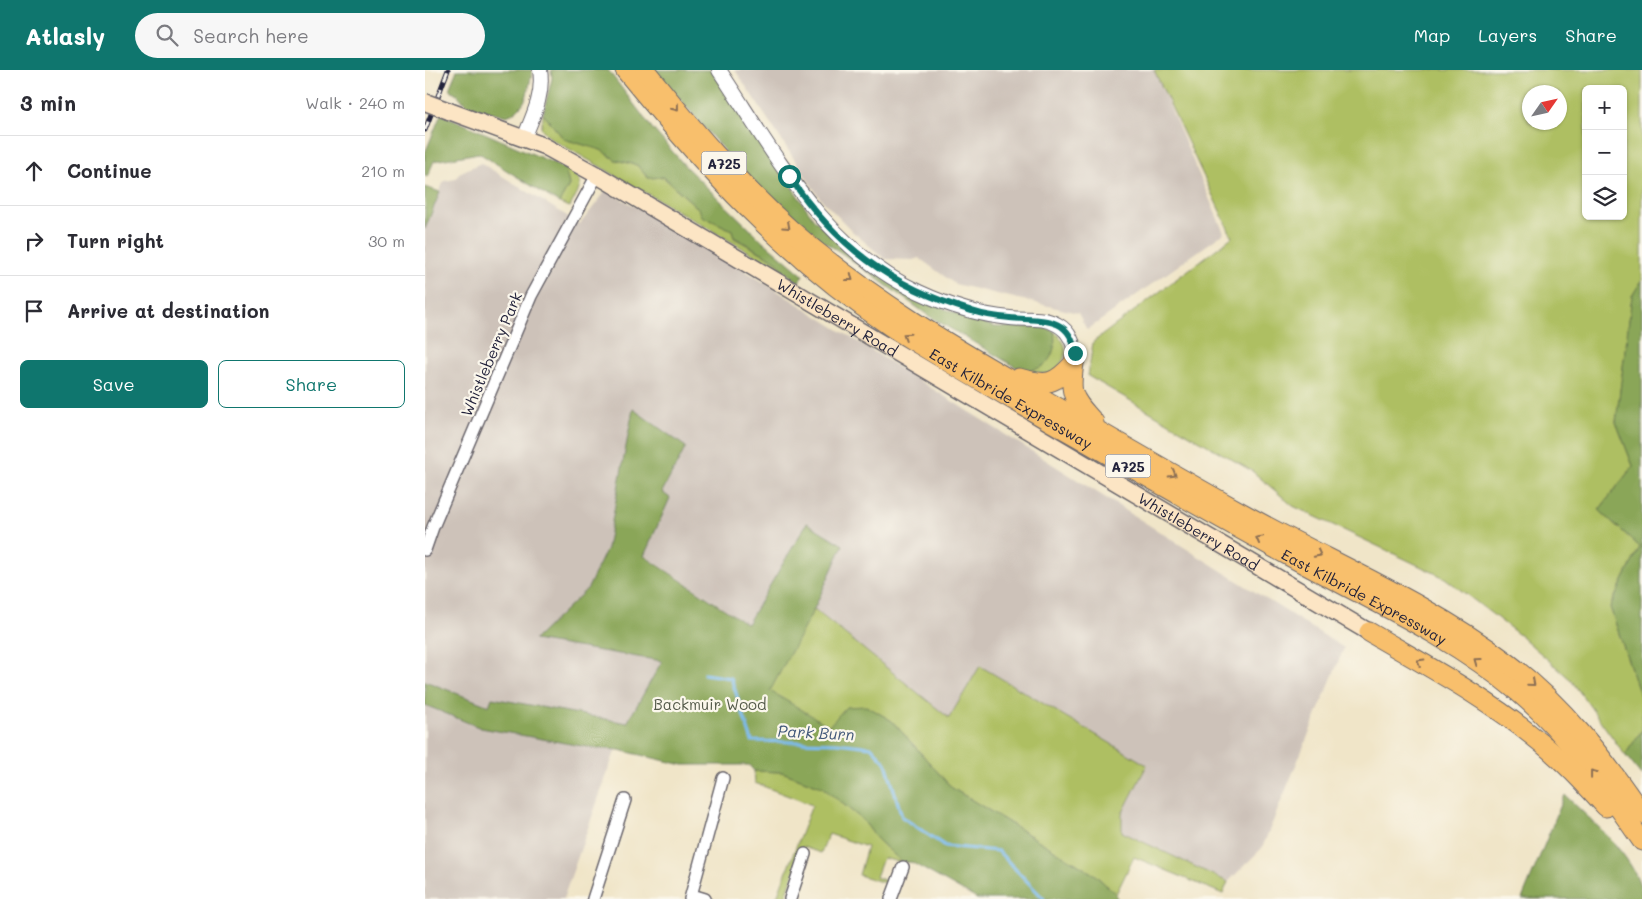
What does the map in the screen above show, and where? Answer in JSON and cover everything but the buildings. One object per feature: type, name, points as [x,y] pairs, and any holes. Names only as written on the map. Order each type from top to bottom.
[{"type":"highway","name":"East Kilbride Expressway","points":[[625,70],[683,141],[733,196],[796,255],[848,296],[928,350],[1062,428],[1292,558],[1417,623],[1473,658],[1518,692],[1560,733],[1594,774],[1642,841]]},
{"type":"highway","name":"East Kilbride Expressway","points":[[645,70],[725,165],[771,211],[812,248],[884,304],[1003,376],[1275,532],[1430,612],[1489,650],[1531,683],[1567,717],[1607,765],[1642,814]]},
{"type":"highway","points":[[1003,376],[1037,384],[1049,383],[1059,378],[1074,360]]},
{"type":"highway","points":[[1074,360],[1073,395],[1079,407],[1101,432]]},
{"type":"highway","points":[[1369,632],[1484,701],[1536,738],[1589,788],[1642,850]]},
{"type":"main road","name":"Whistleberry Road","points":[[425,102],[524,138],[556,152],[597,175],[1369,632]]},
{"type":"street","points":[[524,138],[538,103],[541,70]]},
{"type":"street","points":[[719,70],[799,192],[823,222],[857,254],[902,283],[946,303],[984,314],[1010,318],[1042,319],[1056,323],[1069,335],[1073,344],[1074,360]]},
{"type":"street","name":"Whistleberry Park","points":[[425,550],[531,296],[597,175]]},
{"type":"street","points":[[705,899],[691,897],[723,778]]},
{"type":"street","points":[[593,899],[625,800]]},
{"type":"street","points":[[790,899],[805,854]]},
{"type":"street","points":[[891,899],[903,867]]},
{"type":"shaded area","points":[[735,70],[1154,70],[1224,233],[1087,330],[1078,313],[955,284],[919,258],[913,260],[885,259],[853,232],[820,198]]},
{"type":"shaded area","points":[[481,163],[580,224],[606,191],[679,229],[1344,648],[1262,848],[1228,882],[1122,832],[1122,814],[1147,766],[980,666],[949,719],[814,609],[843,545],[808,523],[748,624],[644,555],[670,498],[662,492],[686,447],[633,410],[607,548],[588,588],[535,640],[663,661],[627,723],[613,757],[563,899],[425,899],[425,228],[444,181],[456,179],[459,173]]},
{"type":"green space","points":[[457,70],[532,70],[532,73],[523,104],[507,116],[467,106],[457,94],[449,89]]},
{"type":"green space","points":[[551,70],[608,70],[652,128],[686,167],[758,237],[803,275],[799,282],[786,273],[776,261],[734,237],[732,230],[702,216],[699,209],[664,177],[648,178],[637,165],[616,160],[601,150],[564,139],[543,114],[552,78]]},
{"type":"green space","points":[[655,70],[712,70],[813,218],[857,260],[911,295],[965,317],[995,327],[1043,327],[1054,331],[1054,348],[1048,361],[1036,369],[1019,369],[929,316],[837,250],[809,233],[777,205],[727,154]]},
{"type":"green space","points":[[1154,70],[1642,70],[1642,280],[1632,296],[1616,422],[1633,466],[1599,510],[1640,547],[1610,607],[1642,701],[1642,730],[1625,755],[1571,680],[1522,637],[1445,578],[1293,506],[1252,471],[1088,376],[1093,342],[1232,237]]},
{"type":"green space","points":[[441,114],[565,168],[569,185],[559,203],[479,153],[434,161],[427,177],[425,176],[425,153]]},
{"type":"green space","points":[[543,114],[564,139],[601,150],[616,160],[637,165],[648,178],[663,177],[699,209],[702,216],[732,230],[734,238],[776,261],[786,273],[550,138],[541,128]]},
{"type":"green space","points":[[565,168],[580,181],[579,189],[570,207],[559,203],[569,185]]},
{"type":"green space","points":[[425,187],[440,192],[425,229]]},
{"type":"green space","points":[[1642,280],[1642,701],[1610,607],[1640,547],[1599,510],[1633,466],[1616,422],[1632,296]]},
{"type":"green space","points":[[1054,331],[1064,343],[1064,359],[1051,375],[1027,371],[1041,366],[1050,357],[1054,346]]},
{"type":"green space","name":"Backmuir Wood","points":[[633,409],[686,447],[662,492],[670,498],[644,556],[747,624],[807,523],[843,545],[814,609],[770,691],[829,726],[846,707],[867,706],[892,721],[952,788],[1095,875],[1116,894],[1117,899],[977,899],[911,862],[903,863],[877,839],[863,820],[822,787],[782,772],[754,771],[749,765],[683,765],[619,750],[593,748],[481,728],[425,705],[425,681],[489,706],[492,698],[627,723],[662,661],[534,640],[588,588],[607,548]]},
{"type":"green space","points":[[814,609],[949,718],[980,666],[1147,765],[1122,814],[1122,832],[1228,882],[1223,894],[1134,857],[1116,894],[1095,875],[952,788],[892,721],[867,707],[829,726],[765,691]]},
{"type":"green space","points":[[1642,730],[1642,776],[1625,755]]},
{"type":"green space","points":[[754,771],[782,772],[822,787],[863,820],[877,839],[903,863],[883,858],[876,877],[892,883],[891,885],[859,875],[867,847],[829,834],[821,853],[803,847],[785,899],[776,899],[812,805],[755,783]]},
{"type":"green space","points":[[1565,795],[1601,829],[1624,856],[1634,870],[1640,885],[1642,899],[1522,899]]},
{"type":"waterway","name":"Park Burn","points":[[704,674],[731,678],[752,741],[837,743],[871,747],[886,763],[902,817],[945,846],[998,851],[1044,899]]},
{"type":"railway","points":[[425,130],[448,70]]},
{"type":"route","points":[[789,176],[799,192],[833,232],[857,254],[886,274],[919,292],[975,312],[1010,318],[1042,319],[1056,323],[1069,335],[1075,353]]}]
